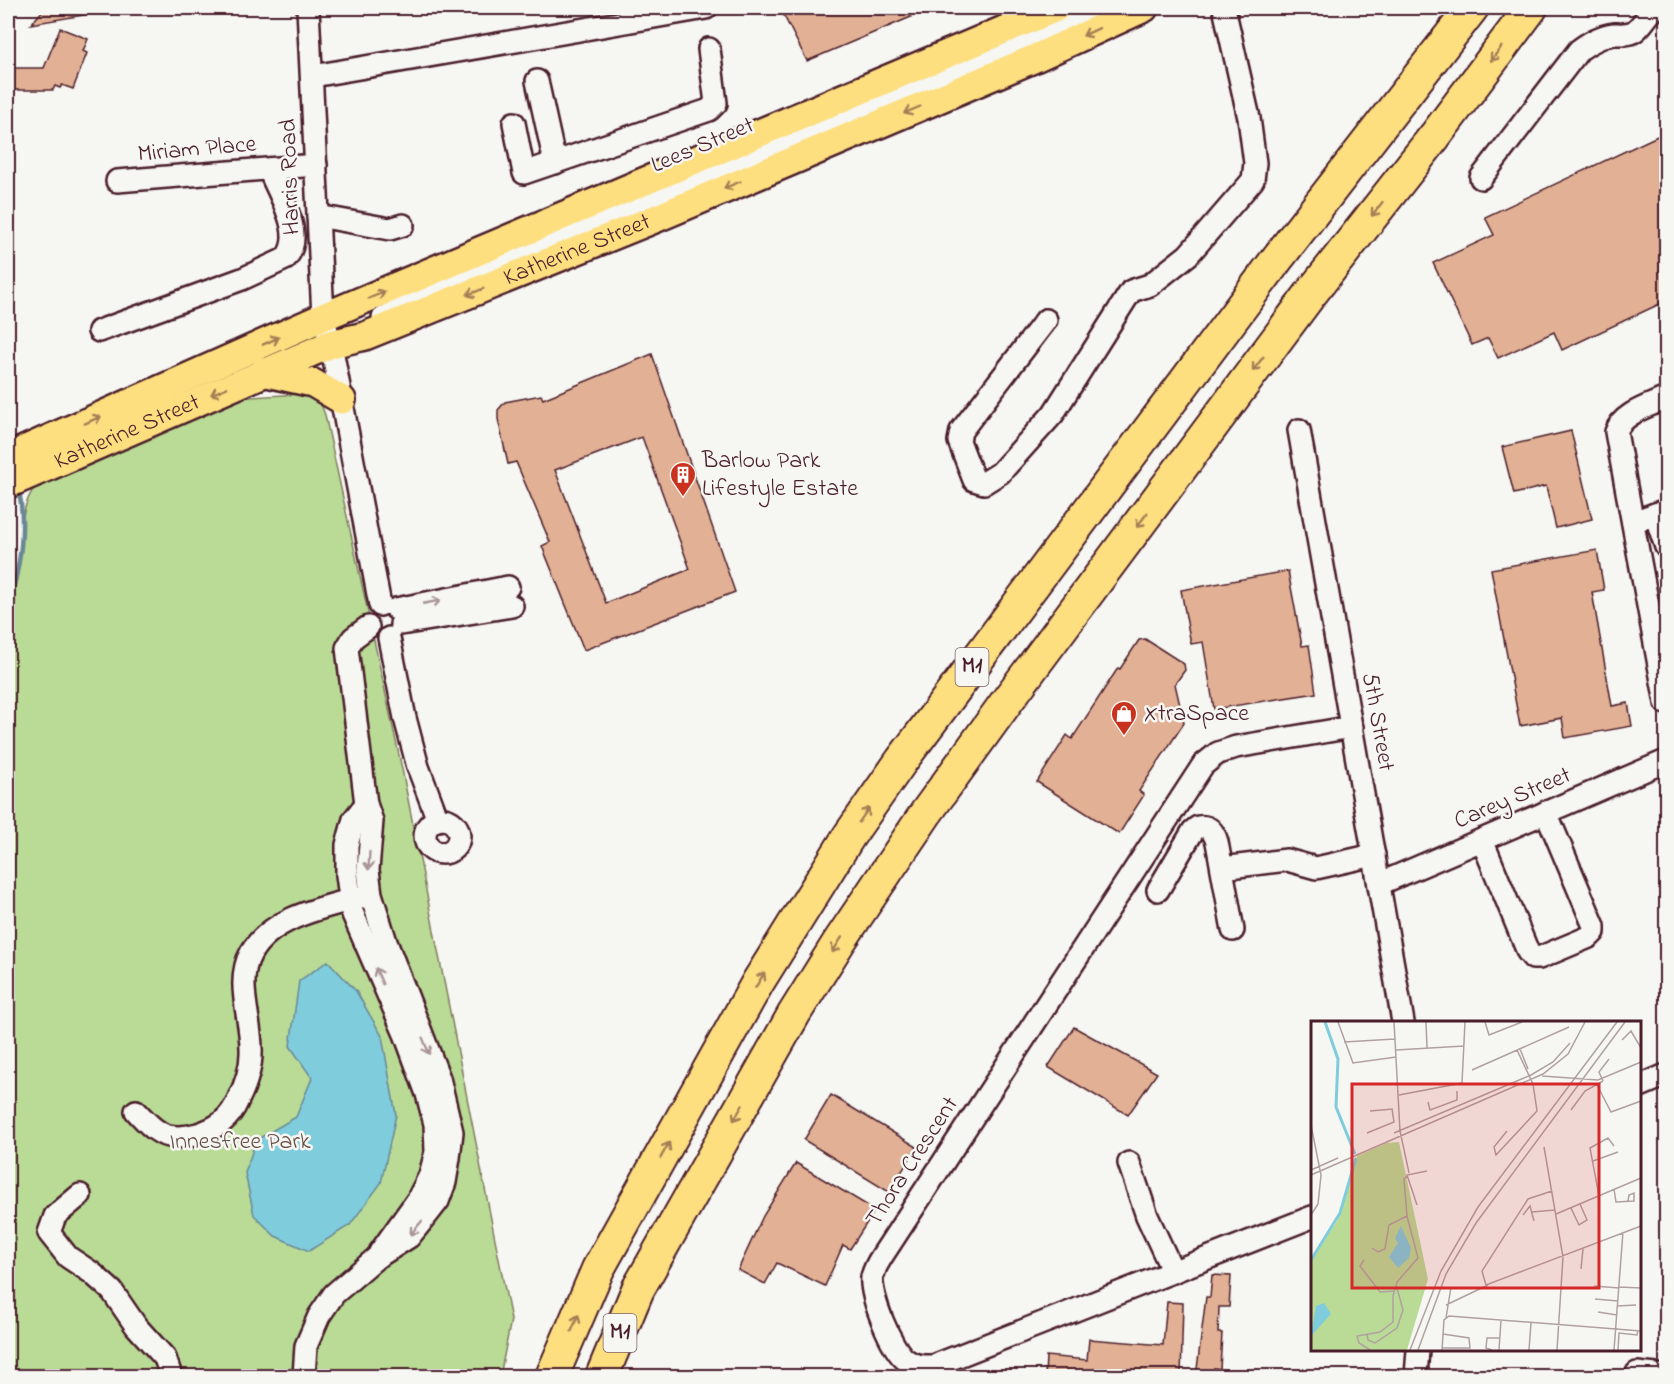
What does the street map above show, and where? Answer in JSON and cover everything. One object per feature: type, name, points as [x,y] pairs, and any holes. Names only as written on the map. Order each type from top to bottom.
[{"type":"highway","name":"M1","points":[[552,1377],[598,1269],[758,982],[849,836],[902,760],[1256,287],[1472,8]]},
{"type":"highway","name":"M1","points":[[602,1377],[638,1289],[794,1014],[851,923],[926,813],[1017,688],[1312,292],[1435,136],[1531,8]]},
{"type":"main road","name":"Katherine Street","points":[[8,484],[43,455],[323,317],[1056,8]]},
{"type":"main road","name":"Katherine Street","points":[[8,458],[43,455],[331,344],[365,336],[561,258],[1033,58],[1144,8]]},
{"type":"main road","points":[[263,372],[313,383],[342,400]]},
{"type":"street","name":"Harris Road","points":[[308,8],[323,317],[331,344],[391,619],[405,718],[418,767],[438,820]]},
{"type":"street","points":[[313,76],[706,8]]},
{"type":"street","name":"Lees Street","points":[[331,344],[449,280],[1100,8]]},
{"type":"street","points":[[1046,320],[962,430],[958,441],[974,480],[984,483],[1000,473],[1053,414],[1131,291],[1150,285],[1188,255],[1253,180],[1255,163],[1249,118],[1224,8]]},
{"type":"street","points":[[1481,178],[1579,50],[1596,39],[1631,33],[1639,27],[1647,14],[1658,8],[1666,20]]},
{"type":"street","points":[[514,123],[524,173],[709,110],[716,103],[709,49]]},
{"type":"street","points":[[537,81],[555,163]]},
{"type":"street","name":"Miriam Place","points":[[117,181],[316,165]]},
{"type":"street","points":[[99,331],[242,279],[285,259],[289,254],[291,244],[290,216],[269,170]]},
{"type":"street","points":[[318,216],[390,229],[403,225]]},
{"type":"street","points":[[1666,398],[1618,423],[1616,432],[1666,703]]},
{"type":"street","name":"5th Street","points":[[1299,430],[1403,1021]]},
{"type":"street","points":[[1633,522],[1661,512],[1666,547]]},
{"type":"street","points":[[304,1377],[306,1346],[319,1316],[334,1294],[376,1258],[409,1237],[438,1201],[445,1182],[452,1132],[439,1078],[386,942],[361,897],[368,870],[372,821],[366,804],[348,648],[353,638],[368,627],[375,636],[380,638],[391,619],[510,597]]},
{"type":"street","name":"Thora Crescent","points":[[1311,1217],[919,1371],[900,1355],[893,1344],[872,1287],[876,1266],[1203,765],[1218,753],[1236,747],[1352,727]]},
{"type":"street","name":"Carey Street","points":[[1379,884],[1666,761]]},
{"type":"street","points":[[1482,840],[1528,952],[1533,958],[1539,958],[1589,937],[1594,932],[1594,926],[1546,812]]},
{"type":"street","points":[[1158,890],[1193,831],[1198,827],[1206,827],[1215,835],[1233,930]]},
{"type":"street","points":[[1222,868],[1287,860],[1316,868],[1374,855]]},
{"type":"street","points":[[136,1111],[153,1129],[171,1137],[182,1138],[194,1135],[211,1130],[222,1123],[237,1104],[247,1079],[252,1049],[244,983],[250,954],[269,933],[289,921],[361,897]]},
{"type":"street","points":[[1641,1086],[1666,1075]]},
{"type":"street","points":[[1129,1163],[1147,1216],[1173,1272]]},
{"type":"street","points":[[80,1195],[55,1216],[49,1233],[68,1257],[92,1273],[112,1291],[136,1326],[165,1358],[171,1377]]},
{"type":"street","points":[[1416,1377],[1418,1351]]},
{"type":"street","points":[[1637,1373],[1666,1376]]},
{"type":"green space","name":"Innesfree Park","points":[[317,393],[325,415],[402,769],[511,1320],[500,1376],[8,1376],[8,605],[17,579],[21,530],[26,506],[37,484],[235,398]]},
{"type":"water","points":[[328,961],[356,991],[382,1036],[396,1115],[381,1183],[350,1225],[309,1251],[275,1236],[254,1215],[245,1173],[256,1140],[296,1117],[312,1078],[290,1046],[299,981]]},
{"type":"building","points":[[45,8],[89,8],[90,14],[31,24]]},
{"type":"building","points":[[780,8],[907,8],[911,17],[807,61]]},
{"type":"building","points":[[60,28],[88,39],[83,51],[87,53],[73,89],[62,85],[60,88],[55,86],[53,90],[11,90],[11,68],[44,68]]},
{"type":"building","points":[[1666,132],[1666,301],[1562,350],[1554,332],[1498,358],[1488,338],[1472,345],[1433,263],[1494,235],[1485,217]]},
{"type":"building","name":"Barlow Park Lifestyle Estate","points":[[652,354],[735,592],[584,650],[542,546],[550,542],[516,462],[508,464],[498,419],[498,410],[505,402],[541,395],[543,399]],"holes":[[[642,437],[690,569],[606,603],[555,470]]]},
{"type":"building","points":[[1571,431],[1592,519],[1556,528],[1546,486],[1514,494],[1502,447]]},
{"type":"building","points":[[1597,550],[1604,590],[1592,592],[1612,706],[1628,703],[1632,726],[1565,738],[1562,718],[1520,726],[1491,569]]},
{"type":"building","points":[[1288,571],[1302,646],[1309,645],[1316,693],[1214,709],[1203,642],[1191,644],[1181,590]]},
{"type":"building","name":"XtraSpace","points":[[1145,639],[1184,664],[1185,670],[1175,684],[1184,723],[1139,791],[1144,795],[1119,834],[1037,782],[1067,735],[1072,739],[1118,668],[1120,669],[1139,640]]},
{"type":"building","points":[[1074,1027],[1157,1073],[1128,1115],[1048,1067]]},
{"type":"building","points":[[831,1095],[917,1147],[889,1192],[804,1140]]},
{"type":"building","points":[[796,1163],[875,1210],[850,1249],[843,1245],[825,1286],[777,1263],[765,1284],[738,1270],[763,1216]]},
{"type":"building","points":[[1212,1275],[1231,1276],[1229,1307],[1219,1307],[1218,1333],[1222,1333],[1220,1369],[1214,1368],[1214,1377],[1196,1377],[1206,1297],[1210,1297]]},
{"type":"building","points":[[1167,1302],[1183,1303],[1181,1377],[1045,1377],[1046,1356],[1087,1360],[1089,1339],[1163,1345]]},
{"type":"waterway","points":[[8,429],[11,447]]},
{"type":"waterway","points":[[8,605],[21,548],[22,519],[19,490]]},
{"type":"place","name":"Barlow Park Lifestyle Estate","points":[[683,498]]},
{"type":"place","name":"XtraSpace","points":[[1124,737]]}]
